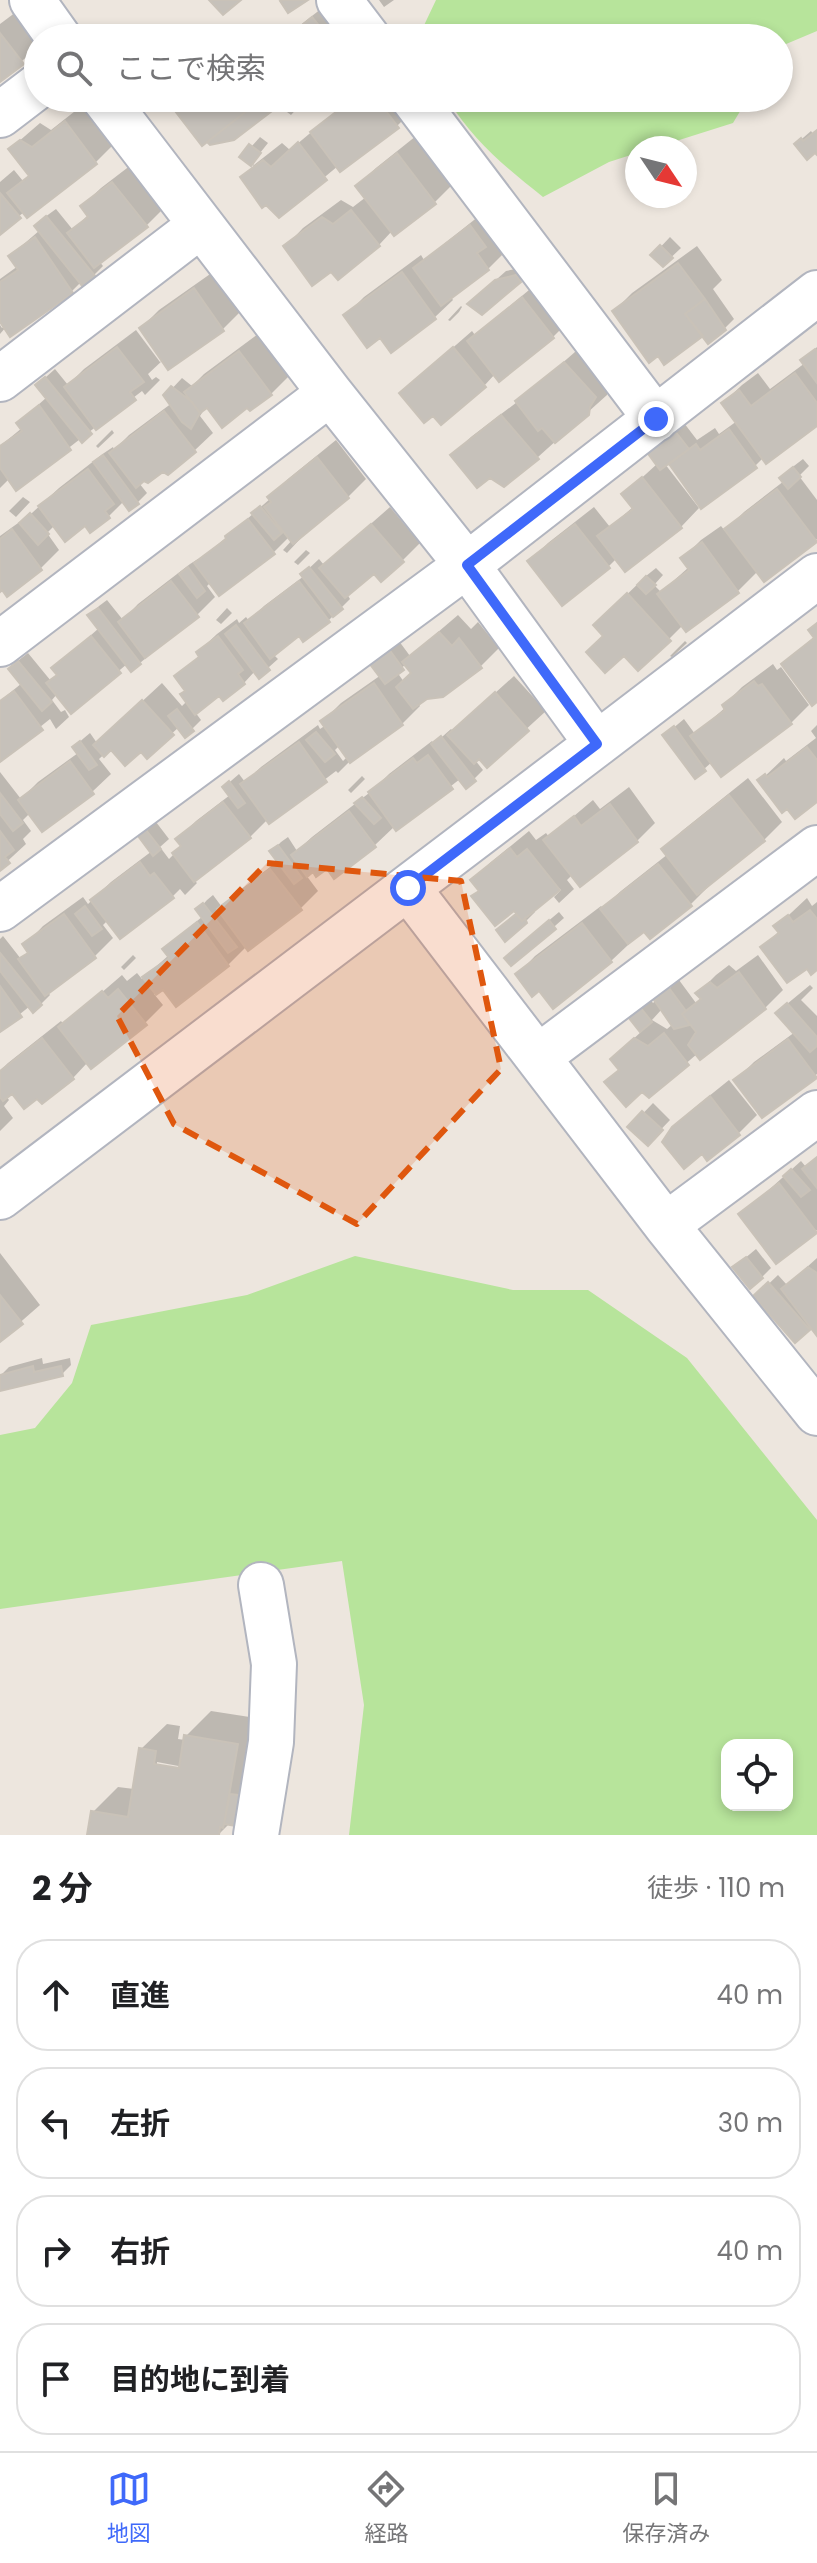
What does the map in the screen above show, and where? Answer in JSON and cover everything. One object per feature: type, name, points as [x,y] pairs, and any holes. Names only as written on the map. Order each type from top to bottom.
[{"type":"street","points":[[32,0],[49,24]]},
{"type":"street","points":[[339,0],[357,24]]},
{"type":"street","points":[[0,115],[24,97]]},
{"type":"street","points":[[115,112],[330,393],[467,565],[597,744]]},
{"type":"street","points":[[424,112],[656,419]]},
{"type":"street","points":[[0,379],[201,225]]},
{"type":"street","points":[[0,909],[467,565],[817,293]]},
{"type":"street","points":[[0,644],[330,393]]},
{"type":"street","points":[[0,1197],[817,576]]},
{"type":"street","points":[[538,1057],[817,848]]},
{"type":"street","points":[[408,888],[666,1225],[810,1388]]},
{"type":"street","points":[[666,1225],[817,1113]]},
{"type":"street","points":[[256,1835],[271,1742],[274,1664],[261,1585]]},
{"type":"highlighted area","points":[[267,863],[461,881],[501,1069],[357,1224],[174,1124],[117,1016]]},
{"type":"green space","points":[[436,0],[817,0],[817,31],[793,41],[793,24],[425,24]]},
{"type":"green space","points":[[456,112],[740,112],[733,123],[692,136],[625,136],[625,157],[609,162],[543,197],[479,140]]},
{"type":"green space","points":[[355,1256],[513,1290],[588,1290],[687,1358],[817,1520],[817,1835],[349,1835],[364,1705],[342,1561],[0,1609],[0,1435],[35,1428],[72,1383],[91,1325],[247,1295]]},
{"type":"building","points":[[209,0],[241,0],[223,15]]},
{"type":"building","points":[[282,0],[308,0],[288,13]]},
{"type":"building","points":[[312,17],[318,24],[303,24]]},
{"type":"building","points":[[0,33],[24,64],[0,82]]},
{"type":"building","points":[[176,112],[245,112],[202,146]]},
{"type":"building","points":[[245,112],[271,112],[234,140],[210,145],[207,142]]},
{"type":"building","points":[[336,112],[387,112],[399,128],[340,172],[310,132]]},
{"type":"building","points":[[65,121],[97,164],[27,218],[7,193],[29,176],[8,149],[20,140],[32,147]]},
{"type":"building","points":[[817,130],[817,155],[815,153],[807,160],[794,144]]},
{"type":"building","points":[[298,142],[327,180],[279,218],[266,205],[262,208],[240,177],[263,160],[271,167]]},
{"type":"building","points":[[249,144],[261,153],[251,166],[239,157]]},
{"type":"building","points":[[397,153],[436,204],[394,236],[355,186]]},
{"type":"building","points":[[112,182],[148,227],[94,268],[67,233],[88,217],[80,206]]},
{"type":"building","points":[[0,193],[21,218],[0,235]]},
{"type":"building","points":[[351,210],[380,246],[338,280],[331,272],[312,286],[283,246],[322,217],[333,224]]},
{"type":"building","points":[[46,216],[96,277],[83,287],[34,226]]},
{"type":"building","points":[[470,225],[486,247],[477,253],[489,270],[441,306],[413,268]]},
{"type":"building","points":[[35,237],[73,293],[10,337],[0,322],[0,282],[18,270],[8,256]]},
{"type":"building","points":[[660,245],[673,258],[663,267],[650,255]]},
{"type":"building","points":[[678,263],[705,299],[685,314],[703,336],[664,365],[658,356],[649,363],[612,311]]},
{"type":"building","points":[[402,272],[436,319],[391,353],[380,338],[367,348],[343,315]]},
{"type":"building","points":[[516,275],[521,282],[482,315],[467,304],[495,280]]},
{"type":"building","points":[[194,288],[224,331],[168,370],[139,328]]},
{"type":"building","points":[[522,297],[554,338],[499,382],[467,341]]},
{"type":"building","points":[[705,299],[726,330],[708,344],[685,314]]},
{"type":"building","points":[[117,347],[144,382],[130,392],[136,400],[96,430],[64,387]]},
{"type":"building","points":[[453,347],[486,387],[441,425],[433,416],[424,423],[399,393]]},
{"type":"building","points":[[815,349],[817,351],[817,383],[800,360]]},
{"type":"building","points":[[239,351],[272,395],[250,411],[247,408],[222,428],[207,408],[200,413],[184,392]]},
{"type":"building","points":[[564,362],[596,397],[589,415],[555,443],[542,428],[538,431],[515,401]]},
{"type":"building","points":[[795,373],[817,403],[817,426],[766,464],[721,403],[739,390],[751,406]]},
{"type":"building","points":[[45,377],[92,434],[82,443],[35,385]]},
{"type":"building","points":[[171,386],[192,402],[200,413],[191,429],[182,422],[163,395]]},
{"type":"building","points":[[39,405],[71,450],[16,491],[0,468],[0,446],[22,431],[16,423]]},
{"type":"building","points":[[164,411],[196,452],[168,475],[163,472],[136,488],[109,453]]},
{"type":"building","points":[[501,415],[539,459],[504,487],[490,478],[477,488],[450,455]]},
{"type":"building","points":[[729,429],[757,468],[701,509],[669,464],[696,444],[700,450]]},
{"type":"building","points":[[675,431],[689,449],[660,470],[646,451]]},
{"type":"building","points":[[103,455],[139,504],[129,511],[93,462]]},
{"type":"building","points":[[317,457],[349,498],[293,544],[264,507],[271,502],[267,497]]},
{"type":"building","points":[[793,467],[801,477],[788,489],[779,478]]},
{"type":"building","points":[[88,469],[114,504],[105,511],[110,518],[90,533],[85,526],[65,542],[38,506]]},
{"type":"building","points":[[642,477],[682,528],[625,572],[597,536],[633,509],[621,494]]},
{"type":"building","points":[[777,489],[817,542],[764,582],[724,529]]},
{"type":"building","points":[[260,506],[282,533],[274,540],[251,513]]},
{"type":"building","points":[[30,513],[49,534],[38,545],[19,523]]},
{"type":"building","points":[[248,519],[275,554],[219,596],[194,563]]},
{"type":"building","points":[[371,524],[404,562],[381,582],[374,574],[345,598],[319,568]]},
{"type":"building","points":[[575,524],[610,568],[562,606],[527,561]]},
{"type":"building","points":[[12,529],[42,570],[7,597],[2,590],[0,592],[0,539]]},
{"type":"building","points":[[702,542],[739,593],[686,632],[657,594],[689,570],[680,558]]},
{"type":"building","points":[[188,567],[205,591],[197,598],[179,574]]},
{"type":"building","points":[[309,567],[343,609],[333,617],[300,574]]},
{"type":"building","points":[[646,576],[656,585],[646,594],[637,585]]},
{"type":"building","points":[[171,581],[199,617],[145,658],[118,622]]},
{"type":"building","points":[[299,581],[330,622],[303,642],[299,636],[270,659],[244,623]]},
{"type":"building","points":[[627,593],[671,641],[638,671],[624,656],[605,673],[586,652],[603,636],[593,625]]},
{"type":"building","points":[[98,608],[141,664],[131,672],[87,615]]},
{"type":"building","points":[[817,623],[817,702],[812,706],[781,664],[814,638],[808,630]]},
{"type":"building","points":[[236,625],[270,670],[259,679],[225,634]]},
{"type":"building","points":[[439,632],[452,646],[459,638],[482,668],[443,697],[427,699],[413,709],[396,687],[411,673],[402,662]]},
{"type":"building","points":[[91,636],[121,673],[71,714],[46,683],[57,675],[51,668]]},
{"type":"building","points":[[218,636],[243,670],[238,674],[245,684],[223,701],[219,696],[195,715],[180,694],[185,691],[174,676],[199,657],[196,652]]},
{"type":"building","points":[[386,645],[404,670],[385,684],[366,659]]},
{"type":"building","points":[[18,661],[52,702],[42,711],[8,669]]},
{"type":"building","points":[[754,681],[758,686],[762,684],[792,724],[721,777],[690,736],[725,710],[722,705]]},
{"type":"building","points":[[374,683],[403,725],[350,763],[320,721]]},
{"type":"building","points":[[14,691],[43,730],[0,762],[0,701]]},
{"type":"building","points":[[495,692],[529,731],[487,768],[479,759],[474,764],[447,735]]},
{"type":"building","points":[[142,700],[174,735],[147,759],[141,752],[125,766],[111,750],[104,757],[93,745]]},
{"type":"building","points":[[177,709],[194,731],[185,738],[168,716]]},
{"type":"building","points":[[674,726],[706,771],[695,779],[662,735]]},
{"type":"building","points":[[316,732],[335,754],[325,762],[306,740]]},
{"type":"building","points":[[441,736],[476,781],[466,789],[431,744]]},
{"type":"building","points":[[80,741],[97,765],[89,770],[72,747]]},
{"type":"building","points":[[299,742],[327,782],[269,824],[240,784]]},
{"type":"building","points":[[807,747],[817,760],[817,802],[795,819],[787,809],[782,813],[757,780],[765,774],[767,777]]},
{"type":"building","points":[[428,755],[453,789],[396,831],[368,792],[413,758],[417,763]]},
{"type":"building","points":[[70,761],[94,794],[42,832],[18,800]]},
{"type":"building","points":[[229,781],[245,803],[238,808],[222,787]]},
{"type":"building","points":[[0,793],[23,823],[13,831],[0,814]]},
{"type":"building","points":[[729,795],[765,841],[697,895],[661,849]]},
{"type":"building","points":[[362,797],[381,818],[374,824],[354,803]]},
{"type":"building","points":[[223,802],[251,838],[194,882],[172,853],[181,846],[175,839]]},
{"type":"building","points":[[610,804],[638,842],[580,887],[543,840],[574,816],[581,826]]},
{"type":"building","points":[[349,811],[376,847],[334,879],[327,869],[316,877],[313,872],[307,877],[291,855]]},
{"type":"building","points":[[146,830],[161,849],[153,856],[138,836]]},
{"type":"building","points":[[0,831],[14,850],[5,857],[10,863],[0,871]]},
{"type":"building","points":[[278,845],[302,878],[294,884],[269,851]]},
{"type":"building","points":[[510,848],[517,857],[527,849],[560,890],[522,921],[514,911],[495,926],[471,896],[479,891],[470,880]]},
{"type":"building","points":[[140,862],[150,876],[154,873],[174,898],[120,939],[90,900]]},
{"type":"building","points":[[658,864],[692,906],[650,939],[644,932],[628,944],[600,909]]},
{"type":"building","points":[[270,869],[302,910],[248,951],[217,909]]},
{"type":"building","points":[[203,903],[237,947],[228,953],[195,909]]},
{"type":"building","points":[[85,906],[102,929],[92,936],[75,914]]},
{"type":"building","points":[[810,910],[817,919],[817,970],[811,975],[807,969],[787,983],[760,947],[779,933],[773,926],[788,915],[793,922]]},
{"type":"building","points":[[64,914],[96,958],[45,996],[18,959],[28,953],[22,944]]},
{"type":"building","points":[[516,914],[522,921],[525,918],[527,923],[505,942],[496,930]]},
{"type":"building","points":[[549,920],[556,929],[511,966],[504,958]]},
{"type":"building","points":[[197,922],[229,966],[176,1007],[163,990],[156,995],[142,977],[169,958],[162,949]]},
{"type":"building","points":[[582,923],[612,962],[553,1009],[539,991],[532,997],[515,974]]},
{"type":"building","points":[[0,953],[42,1005],[33,1013],[0,971]]},
{"type":"building","points":[[739,972],[766,1009],[700,1060],[688,1045],[696,1032],[682,1014],[701,999],[695,993],[710,982],[717,988]]},
{"type":"building","points":[[0,986],[22,1017],[0,1032]]},
{"type":"building","points":[[669,988],[686,1011],[682,1014],[690,1025],[674,1029],[654,1000]]},
{"type":"building","points":[[118,989],[147,1025],[91,1069],[58,1027],[102,991],[108,998]]},
{"type":"building","points":[[787,1003],[817,1037],[817,1046],[810,1052],[775,1013]]},
{"type":"building","points":[[640,1007],[652,1022],[640,1032],[628,1017]]},
{"type":"building","points":[[664,1033],[689,1065],[649,1098],[642,1092],[626,1107],[604,1082],[619,1070],[610,1059],[634,1038],[648,1046]]},
{"type":"building","points":[[42,1038],[74,1079],[42,1104],[37,1099],[24,1109],[12,1094],[3,1101],[0,1097],[0,1071]]},
{"type":"building","points":[[788,1039],[817,1078],[762,1118],[733,1080]]},
{"type":"building","points":[[710,1096],[740,1135],[707,1161],[702,1154],[684,1169],[662,1142],[672,1127]]},
{"type":"building","points":[[642,1111],[663,1130],[648,1146],[627,1127]]},
{"type":"building","points":[[817,1157],[817,1188],[802,1169]]},
{"type":"building","points":[[791,1169],[810,1190],[801,1197],[783,1176]]},
{"type":"building","points":[[779,1183],[817,1233],[776,1264],[738,1214]]},
{"type":"building","points":[[746,1257],[763,1278],[750,1289],[732,1267]]},
{"type":"building","points":[[808,1267],[817,1273],[817,1336],[781,1289]]},
{"type":"building","points":[[768,1282],[810,1330],[795,1343],[753,1296]]},
{"type":"building","points":[[0,1295],[23,1324],[0,1342]]},
{"type":"building","points":[[33,1366],[34,1372],[61,1366],[63,1376],[0,1391],[0,1375]]},
{"type":"building","points":[[184,1735],[238,1744],[224,1824],[223,1828],[220,1827],[219,1835],[87,1835],[91,1811],[128,1817],[139,1748],[156,1751],[154,1764],[179,1768]]},
{"type":"building","points":[[230,1794],[248,1796],[242,1827],[224,1824]]},
{"type":"route","points":[[408,888],[597,744],[467,565],[656,419]]}]
